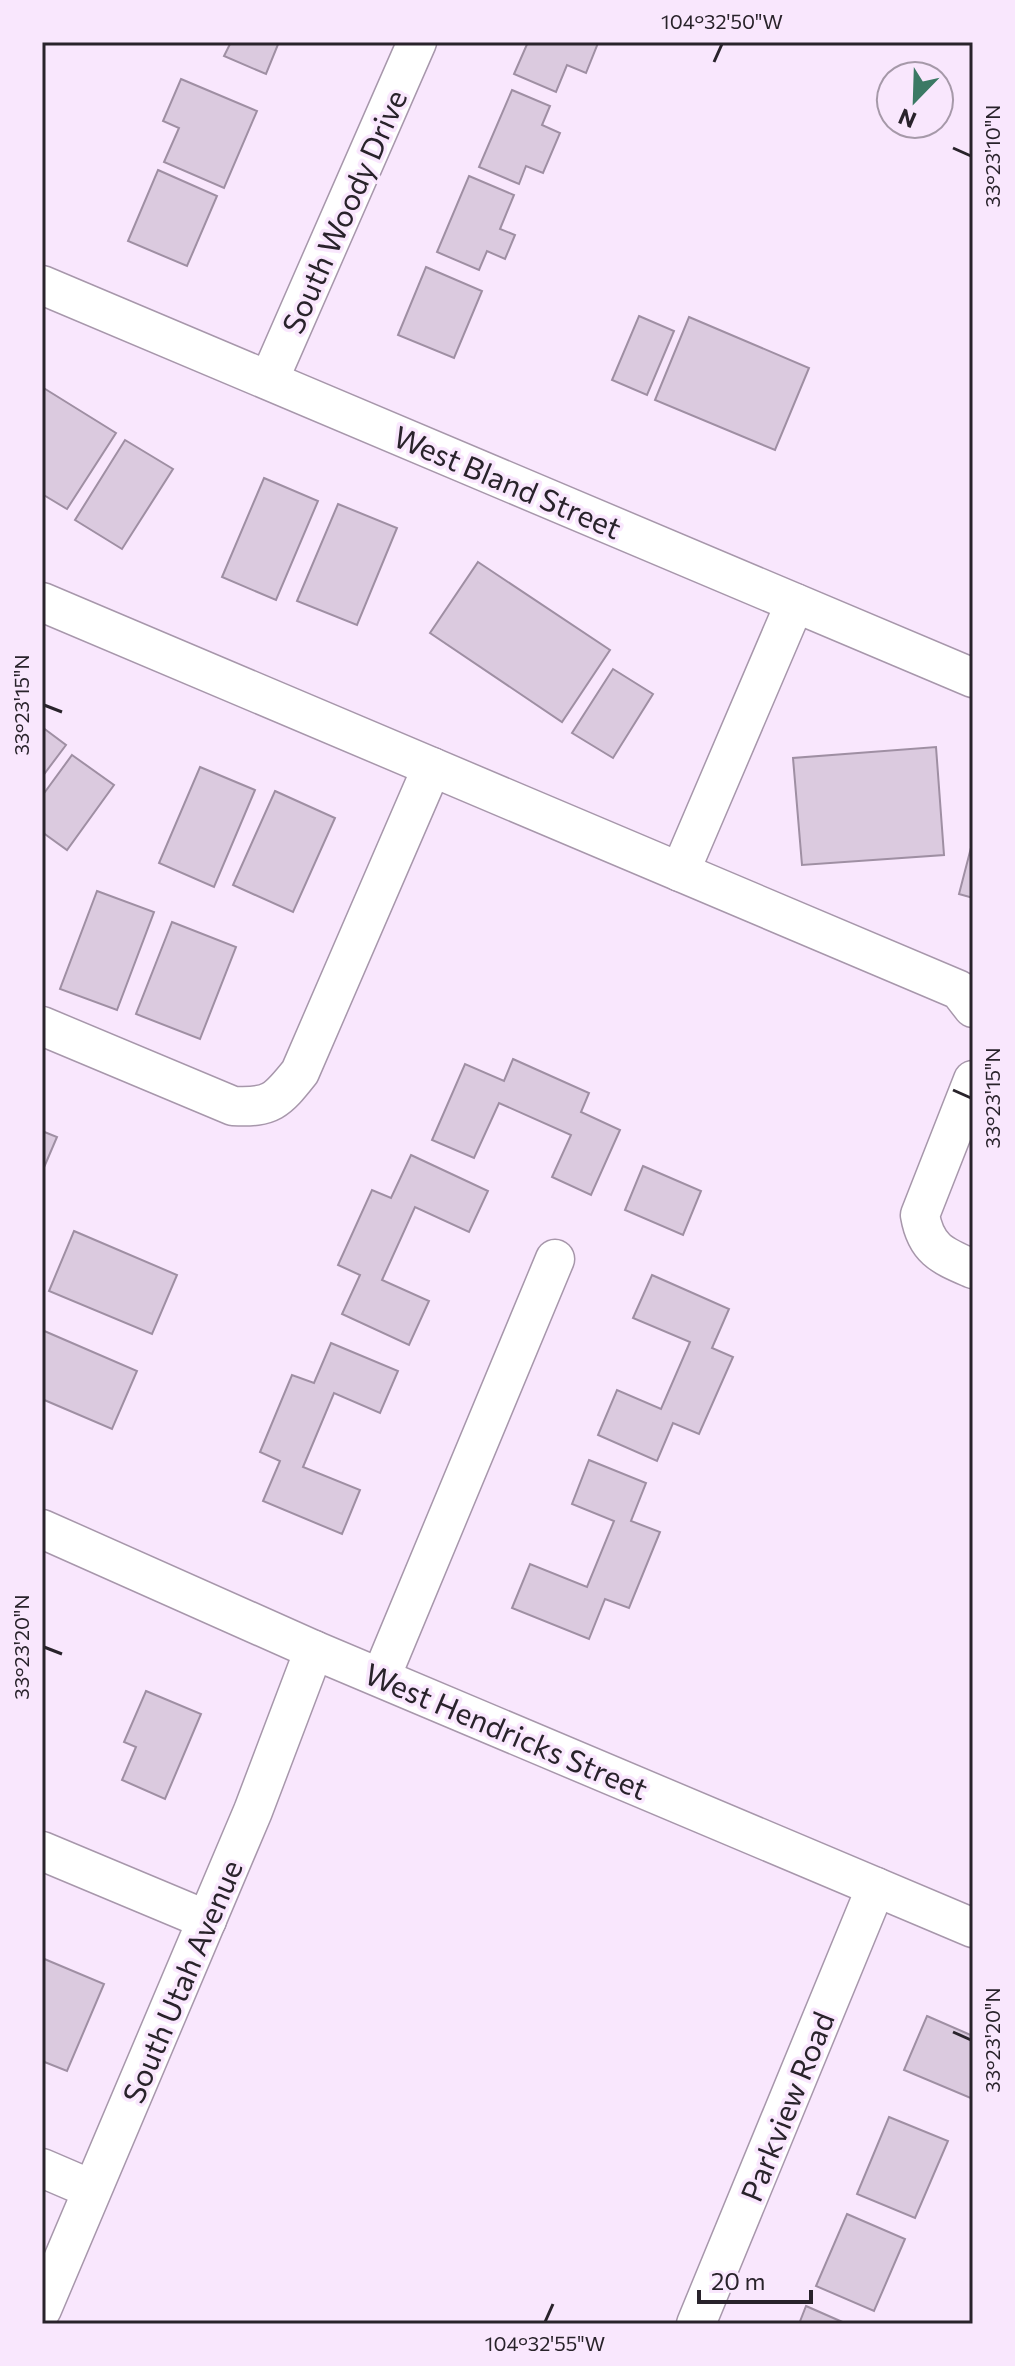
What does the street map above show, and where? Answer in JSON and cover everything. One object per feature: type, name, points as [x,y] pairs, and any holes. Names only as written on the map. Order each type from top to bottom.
[{"type":"street","name":"South Woody Drive","points":[[269,380],[417,42]]},
{"type":"street","name":"West Bland Street","points":[[42,285],[973,678]]},
{"type":"street","points":[[42,602],[959,990],[973,1008]]},
{"type":"street","points":[[680,872],[795,603]]},
{"type":"street","points":[[42,1026],[233,1106],[261,1107],[284,1093],[300,1072],[432,767]]},
{"type":"street","points":[[973,1080],[920,1215],[923,1235],[942,1256],[973,1269]]},
{"type":"street","points":[[381,1677],[555,1259]]},
{"type":"street","name":"West Hendricks Street","points":[[42,1529],[314,1650],[973,1928]]},
{"type":"street","name":"South Utah Avenue","points":[[42,2309],[207,1920],[314,1650]]},
{"type":"street","points":[[42,1851],[207,1920]]},
{"type":"street","name":"Parkview Road","points":[[696,2324],[876,1887]]},
{"type":"street","points":[[42,2168],[91,2189]]},
{"type":"building","points":[[231,42],[279,42],[266,74],[224,56]]},
{"type":"building","points":[[528,42],[598,43],[586,73],[567,65],[556,92],[514,74]]},
{"type":"building","points":[[181,79],[257,111],[224,188],[164,162],[179,128],[163,121]]},
{"type":"building","points":[[512,90],[550,106],[542,125],[560,133],[543,173],[526,166],[519,184],[479,167]]},
{"type":"building","points":[[158,170],[217,196],[187,266],[128,241]]},
{"type":"building","points":[[469,176],[514,195],[500,229],[515,235],[505,259],[487,251],[479,270],[437,252]]},
{"type":"building","points":[[426,267],[482,291],[454,358],[398,335]]},
{"type":"building","points":[[639,316],[674,331],[647,395],[612,380]]},
{"type":"building","points":[[689,317],[809,368],[775,450],[655,400]]},
{"type":"building","points":[[42,387],[116,433],[67,509],[42,494]]},
{"type":"building","points":[[125,440],[173,469],[122,549],[75,520]]},
{"type":"building","points":[[264,478],[318,501],[276,600],[222,577]]},
{"type":"building","points":[[338,504],[397,528],[357,625],[297,601]]},
{"type":"building","points":[[478,562],[610,650],[562,722],[430,633]]},
{"type":"building","points":[[613,669],[653,694],[613,758],[572,733]]},
{"type":"building","points":[[42,727],[66,745],[42,777]]},
{"type":"building","points":[[936,747],[944,855],[802,865],[793,758]]},
{"type":"building","points":[[72,755],[114,785],[67,850],[42,832],[42,796]]},
{"type":"building","points":[[200,767],[255,790],[214,887],[159,863]]},
{"type":"building","points":[[275,791],[335,818],[293,912],[233,885]]},
{"type":"building","points":[[973,840],[973,898],[959,894]]},
{"type":"building","points":[[97,891],[154,912],[117,1010],[60,989]]},
{"type":"building","points":[[172,922],[236,947],[200,1039],[136,1014]]},
{"type":"building","points":[[513,1059],[589,1093],[581,1112],[620,1130],[591,1195],[552,1177],[571,1135],[499,1103],[474,1158],[432,1140],[465,1064],[504,1081]]},
{"type":"building","points":[[42,1131],[57,1137],[42,1172]]},
{"type":"building","points":[[411,1155],[488,1191],[469,1232],[415,1207],[382,1280],[429,1301],[409,1345],[342,1314],[360,1275],[338,1265],[372,1190],[391,1198]]},
{"type":"building","points":[[643,1166],[701,1191],[683,1235],[625,1210]]},
{"type":"building","points":[[74,1231],[177,1275],[152,1334],[49,1291]]},
{"type":"building","points":[[652,1275],[729,1309],[712,1348],[733,1357],[699,1434],[673,1423],[657,1461],[598,1435],[617,1390],[661,1409],[690,1342],[633,1318]]},
{"type":"building","points":[[42,1330],[137,1371],[112,1429],[42,1399]]},
{"type":"building","points":[[331,1343],[398,1371],[380,1413],[334,1393],[303,1467],[360,1490],[342,1534],[263,1501],[280,1461],[260,1452],[292,1375],[314,1383]]},
{"type":"building","points":[[589,1460],[646,1483],[631,1521],[660,1532],[629,1608],[605,1599],[589,1639],[512,1608],[530,1564],[587,1587],[614,1521],[572,1504]]},
{"type":"building","points":[[146,1691],[201,1714],[165,1799],[122,1780],[136,1747],[124,1742]]},
{"type":"building","points":[[42,1958],[104,1984],[67,2071],[42,2061]]},
{"type":"building","points":[[927,2016],[973,2036],[973,2099],[904,2070]]},
{"type":"building","points":[[889,2117],[948,2141],[915,2218],[857,2194]]},
{"type":"building","points":[[847,2214],[905,2239],[874,2311],[816,2286]]},
{"type":"building","points":[[806,2306],[847,2324],[799,2324]]}]
